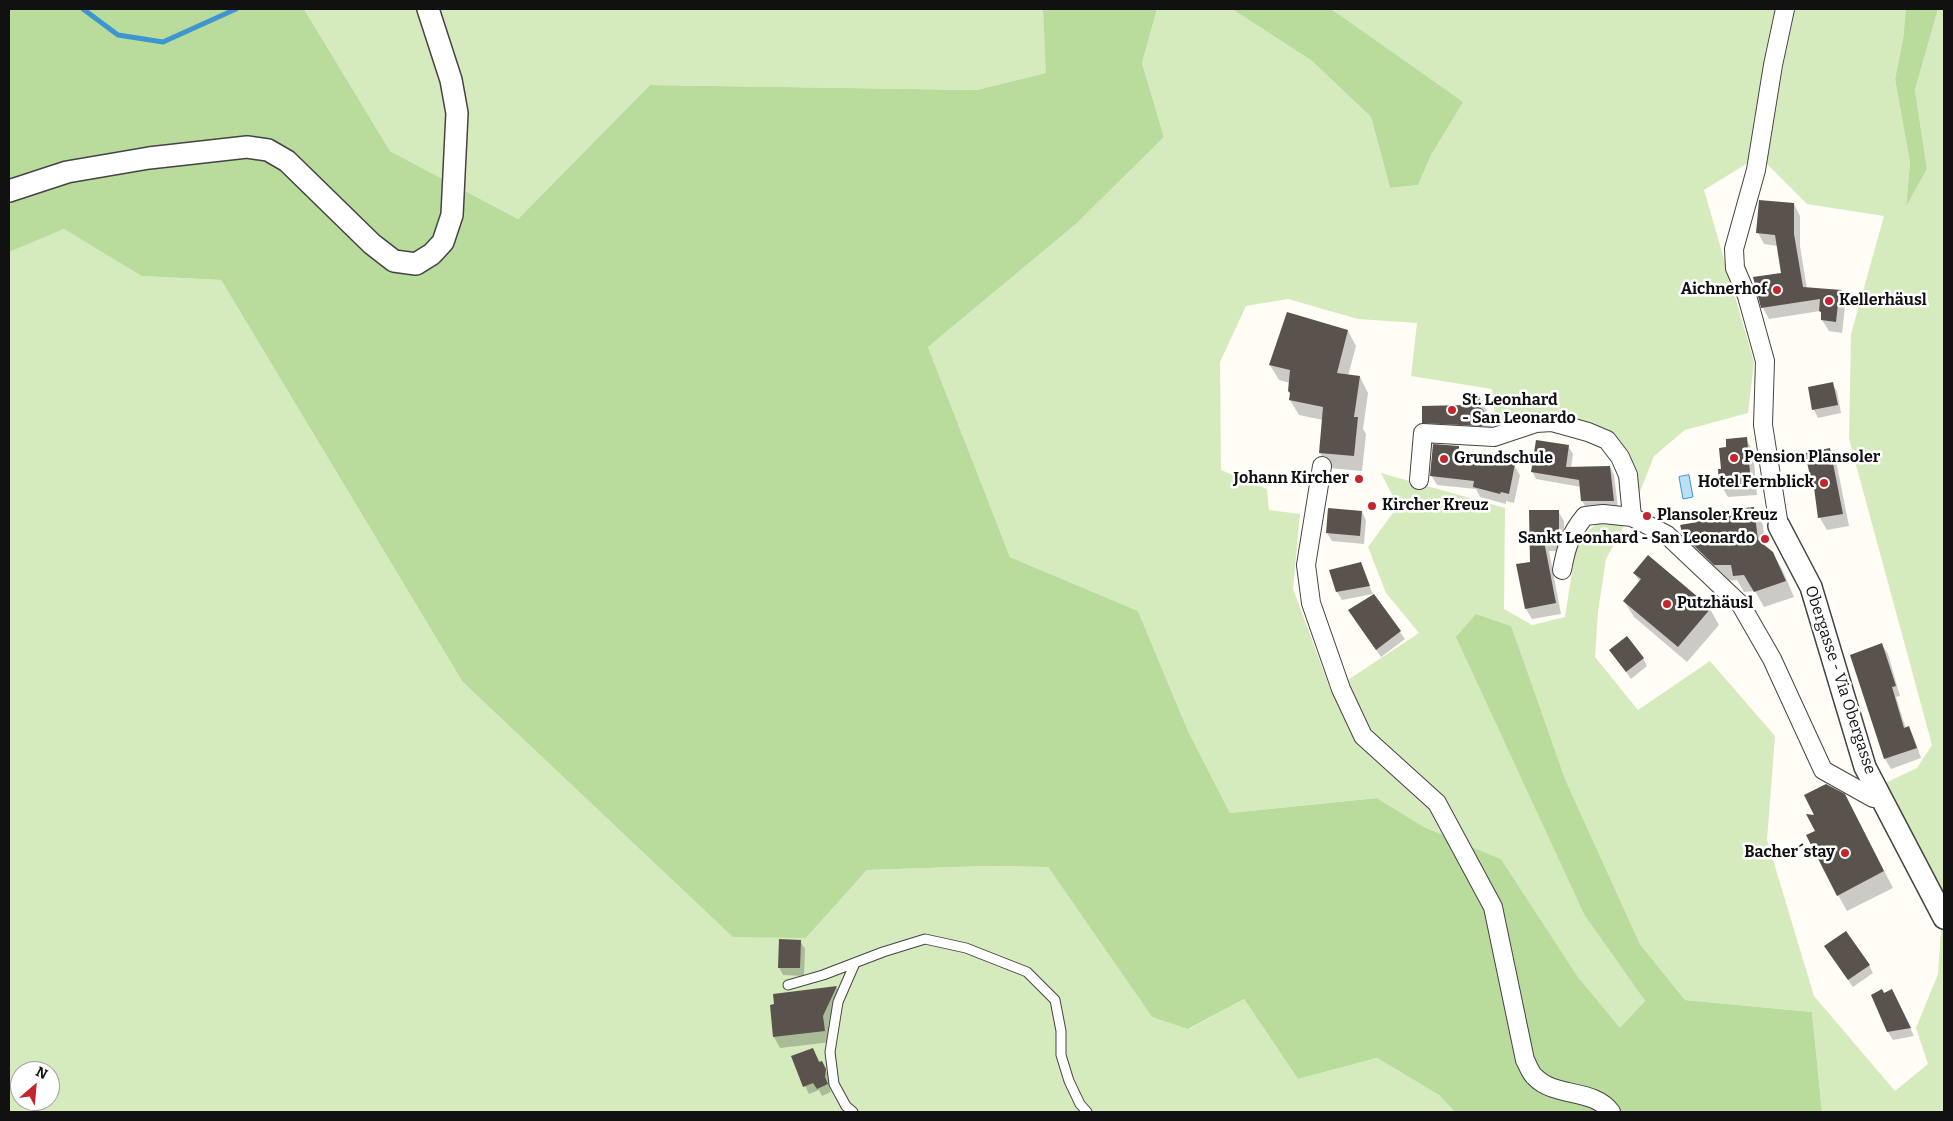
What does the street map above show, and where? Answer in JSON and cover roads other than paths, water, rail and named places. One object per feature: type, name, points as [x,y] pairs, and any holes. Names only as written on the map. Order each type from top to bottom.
[{"type":"street","points":[[9,191],[67,172],[149,158],[247,147],[268,150],[287,161],[372,244],[394,261],[416,264],[432,254],[443,242],[452,215],[457,113],[451,80],[428,9]]},
{"type":"street","name":"Obergasse - Via Obergasse","points":[[1785,9],[1773,65],[1756,170],[1734,249],[1735,268],[1747,296],[1765,361],[1763,425],[1779,526],[1811,587],[1865,767],[1944,918]]},
{"type":"street","points":[[1418,480],[1423,433],[1494,438],[1536,423],[1552,422],[1588,432],[1607,440],[1620,457],[1628,476],[1632,517]]},
{"type":"street","points":[[1322,466],[1306,565],[1310,603],[1340,690],[1363,736],[1437,803],[1493,907],[1523,1050],[1534,1076],[1549,1088],[1592,1099],[1606,1106],[1611,1112]]},
{"type":"street","name":"Obergasse - Via Obergasse","points":[[1562,570],[1574,528],[1585,516],[1603,514],[1632,517],[1667,535],[1741,604],[1772,659],[1822,770],[1873,798],[1882,798]]},
{"type":"lane","points":[[788,985],[925,939],[966,948],[1027,972],[1055,1000],[1061,1031],[1061,1055],[1076,1096],[1087,1112]]},
{"type":"lane","points":[[854,1112],[846,1106],[834,1084],[830,1052],[838,1002],[856,963]]},
{"type":"water","points":[[1689,475],[1693,497],[1683,499],[1679,477]]},
{"type":"waterway","points":[[83,9],[118,35],[163,42],[236,9]]},
{"type":"place","name":"Aichnerhof","points":[[1777,290]]},
{"type":"place","name":"Kellerhäusl","points":[[1829,301]]},
{"type":"place","name":"St. Leonhard - San Leonardo","points":[[1452,410]]},
{"type":"place","name":"Pension Plansoler","points":[[1734,458]]},
{"type":"place","name":"Grundschule","points":[[1444,459]]},
{"type":"place","name":"Johann Kircher","points":[[1359,479]]},
{"type":"place","name":"Hotel Fernblick","points":[[1824,483]]},
{"type":"place","name":"Kircher Kreuz","points":[[1372,506]]},
{"type":"place","name":"Plansoler Kreuz","points":[[1647,516]]},
{"type":"place","name":"Sankt Leonhard - San Leonardo","points":[[1765,539]]},
{"type":"place","name":"Putzhäusl","points":[[1667,604]]},
{"type":"place","name":"Bacher´stay","points":[[1845,853]]}]
